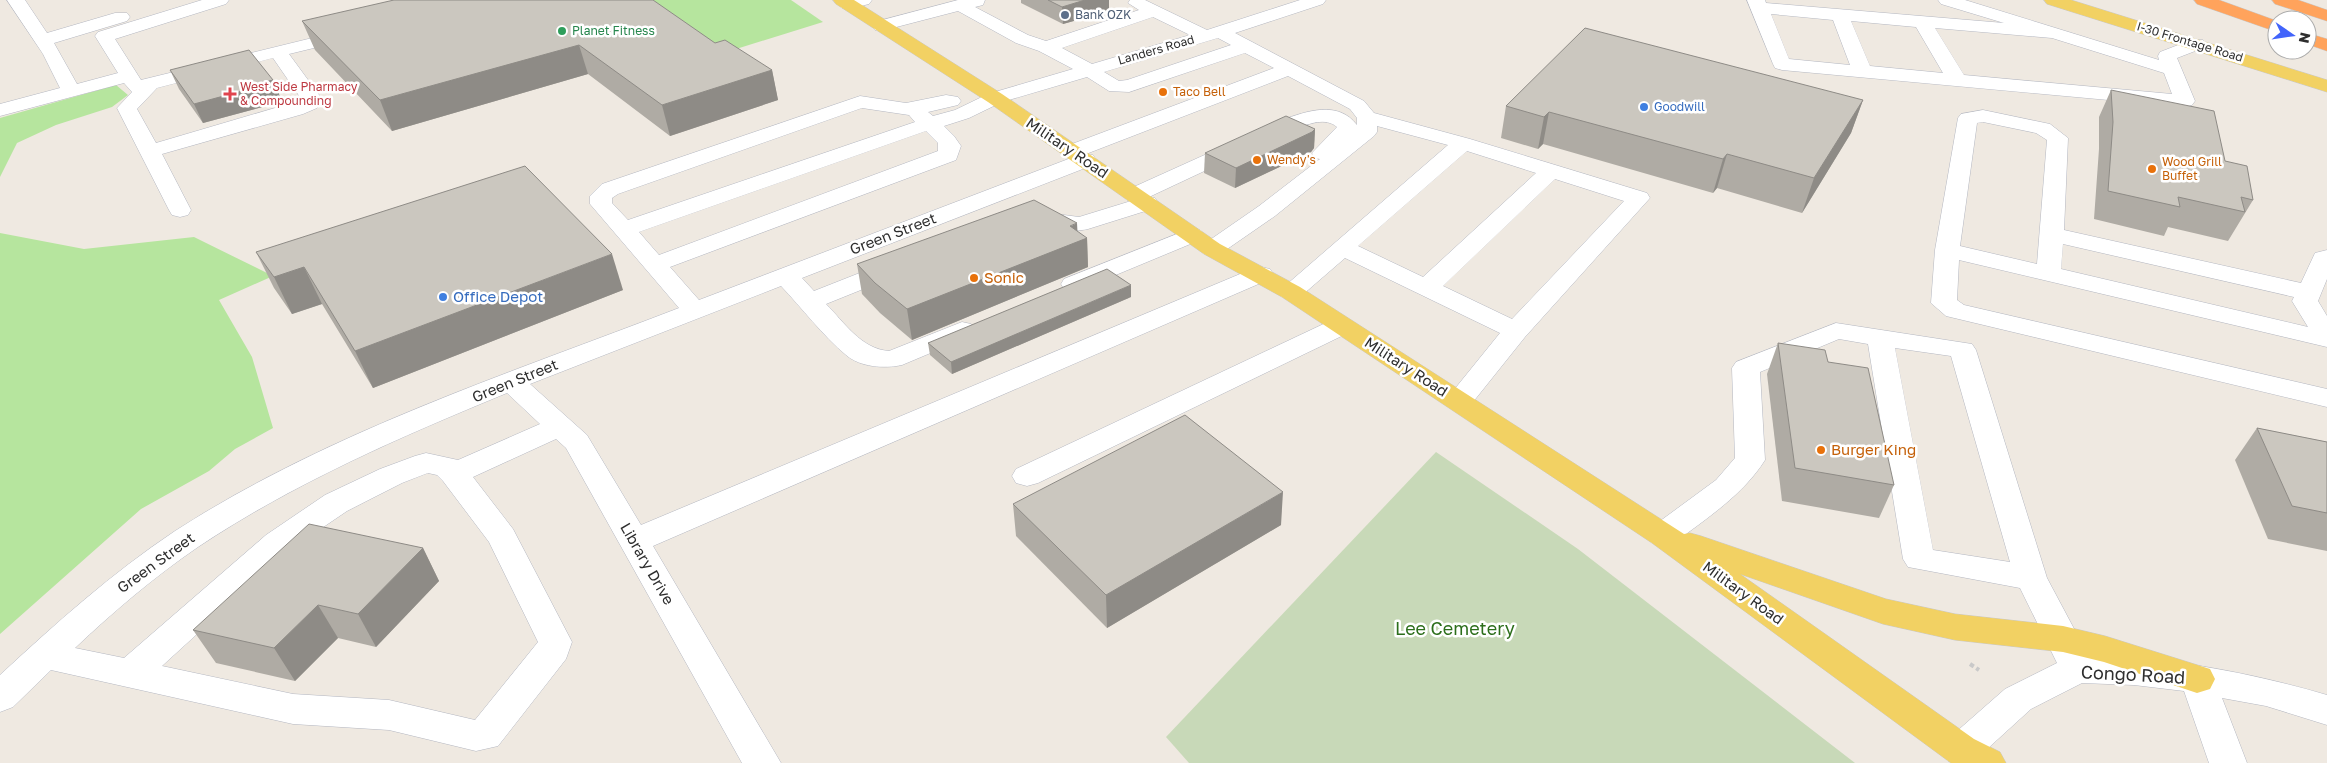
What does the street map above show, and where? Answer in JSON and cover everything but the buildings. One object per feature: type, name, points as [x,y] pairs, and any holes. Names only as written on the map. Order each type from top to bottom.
[{"type":"highway","points":[[2203,0],[2267,23]]},
{"type":"highway","points":[[2281,0],[2327,16]]},
{"type":"main road","name":"I-30 Frontage Road","points":[[2052,0],[2327,86]]},
{"type":"main road","name":"Military Road","points":[[851,1],[881,26],[995,98],[1202,242],[1291,292],[1663,535],[1974,759]]},
{"type":"main road","points":[[1663,535],[1883,611],[2070,654]]},
{"type":"street","points":[[16,0],[40,35],[71,91]]},
{"type":"street","points":[[40,35],[176,0]]},
{"type":"street","points":[[138,82],[104,36],[220,0]]},
{"type":"street","points":[[881,26],[981,0]]},
{"type":"street","points":[[1131,0],[1154,11],[1247,46],[1357,105],[1367,117],[1462,143],[1639,198],[1516,331],[1459,401]]},
{"type":"street","name":"Landers Road","points":[[995,98],[1088,69],[1212,34],[1293,3],[1317,0]]},
{"type":"street","points":[[1757,4],[1854,0]]},
{"type":"street","points":[[1947,0],[2173,70]]},
{"type":"street","points":[[40,35],[127,2]]},
{"type":"street","points":[[1757,4],[1840,15],[2054,34]]},
{"type":"street","points":[[1757,4],[1782,64],[1862,72],[2185,101],[2166,56],[2197,44]]},
{"type":"street","points":[[959,5],[1022,39],[1046,48],[1088,69],[1116,87],[1129,86],[1247,46]]},
{"type":"street","points":[[1046,48],[1154,11]]},
{"type":"street","points":[[1840,15],[1862,72]]},
{"type":"street","points":[[1922,22],[1956,80]]},
{"type":"street","points":[[0,119],[8,115],[8,108],[71,91],[138,82],[278,52],[363,30]]},
{"type":"street","points":[[150,151],[296,110],[310,104],[312,99],[278,52]]},
{"type":"street","name":"Green Street","points":[[0,697],[44,655],[114,594],[169,552],[248,501],[335,455],[512,382],[786,276],[1289,69]]},
{"type":"street","points":[[138,82],[127,108],[180,210]]},
{"type":"street","points":[[1022,220],[1057,220],[1080,224],[1330,91]]},
{"type":"street","points":[[695,311],[601,204],[601,196],[610,189],[860,102],[875,102],[913,109],[944,101],[995,98]]},
{"type":"street","points":[[623,230],[889,136],[962,114],[995,98]]},
{"type":"street","points":[[654,265],[948,155],[950,146],[947,140],[913,109]]},
{"type":"street","points":[[1135,195],[1289,124],[1313,116],[1328,115],[1337,117],[1343,120],[1348,127],[1322,154],[1319,171]]},
{"type":"street","points":[[2049,274],[2058,138],[2043,128],[1983,116],[1968,118],[1947,250],[1944,303],[1955,311],[2327,398]]},
{"type":"street","points":[[1053,292],[1202,242],[1319,171],[1367,132],[1367,117]]},
{"type":"street","points":[[1291,292],[1344,248],[1462,143]]},
{"type":"street","points":[[1426,288],[1550,171]]},
{"type":"street","points":[[2052,234],[2307,292]]},
{"type":"street","points":[[1344,248],[1516,331]]},
{"type":"street","points":[[1947,250],[2327,338]]},
{"type":"street","points":[[2327,257],[2324,258],[2307,292],[2305,301],[2327,338]]},
{"type":"street","points":[[810,301],[912,261]]},
{"type":"street","points":[[634,541],[1261,274]]},
{"type":"street","points":[[786,276],[856,350],[874,358],[892,359],[981,322]]},
{"type":"street","points":[[1027,476],[1341,326]]},
{"type":"street","points":[[1663,535],[1727,488],[1750,460],[1746,368],[1836,331],[1962,350],[2028,566],[2070,654]]},
{"type":"street","points":[[1880,337],[1919,559],[2028,566]]},
{"type":"street","name":"Library Drive","points":[[512,382],[578,442],[762,763]]},
{"type":"street","points":[[454,474],[560,426]]},
{"type":"street","points":[[44,655],[130,674],[293,709],[389,715],[476,736],[485,735],[554,649],[556,642],[502,537],[446,466],[426,463],[391,476],[336,503],[277,543],[130,674]]},
{"type":"street","name":"Congo Road","points":[[1974,759],[2018,699],[2070,654],[2134,671],[2197,679],[2266,692],[2327,710]]},
{"type":"street","points":[[2197,679],[2228,763]]},
{"type":"green space","points":[[652,0],[791,0],[823,22],[717,55]]},
{"type":"green space","points":[[116,85],[128,95],[112,107],[56,125],[17,143],[0,177],[0,118]]},
{"type":"green space","points":[[0,233],[84,249],[194,237],[273,276],[219,300],[252,357],[273,428],[235,449],[209,471],[141,509],[0,634]]},
{"type":"green space","name":"Lee Cemetery","points":[[1436,452],[1578,549],[1855,763],[1189,763],[1166,737]]},
{"type":"place","name":"Bank OZK","points":[[1065,15]]},
{"type":"place","name":"Planet Fitness","points":[[562,31]]},
{"type":"place","name":"Taco Bell","points":[[1163,92]]},
{"type":"place","name":"West Side Pharmacy & Compounding","points":[[230,94]]},
{"type":"place","name":"Goodwill","points":[[1644,107]]},
{"type":"place","name":"Wendy's","points":[[1257,160]]},
{"type":"place","name":"Wood Grill Buffet","points":[[2152,169]]},
{"type":"place","name":"Sonic","points":[[974,278]]},
{"type":"place","name":"Office Depot","points":[[443,297]]},
{"type":"place","name":"Burger King","points":[[1821,450]]}]
